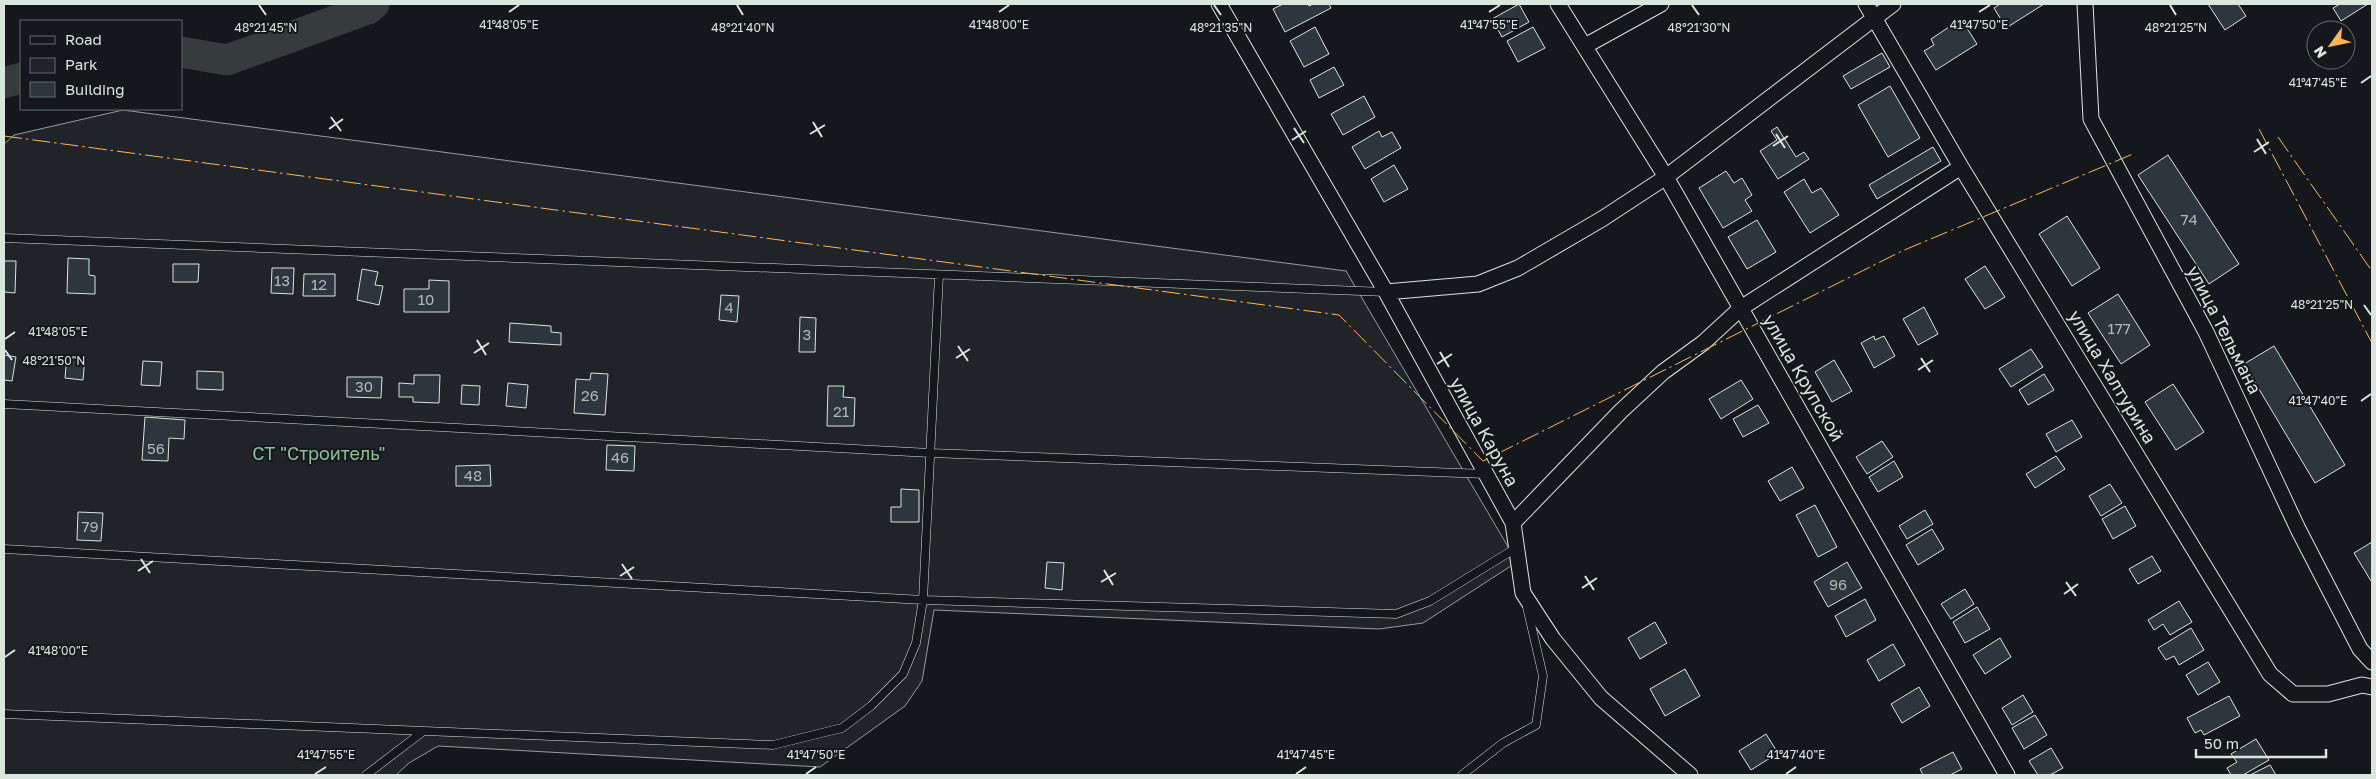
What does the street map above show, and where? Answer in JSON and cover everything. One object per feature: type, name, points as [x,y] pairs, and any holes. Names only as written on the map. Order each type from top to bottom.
[{"type":"street","name":"улица Каруна","points":[[1219,4],[1386,292],[1513,523],[1523,593],[1554,639],[1601,698],[1690,775]]},
{"type":"street","name":"улица Крупской","points":[[1558,4],[1666,177],[2007,775]]},
{"type":"street","points":[[1585,46],[1661,4]]},
{"type":"street","name":"улица Халтурина","points":[[1866,4],[1961,166],[2270,674],[2293,694],[2328,694],[2362,685],[2372,687]]},
{"type":"street","points":[[1386,292],[1478,284],[1518,268],[1602,219],[1666,177],[1893,4]]},
{"type":"street","name":"улица Тельмана","points":[[2085,4],[2091,119],[2206,332],[2298,529],[2360,649],[2372,662]]},
{"type":"street","points":[[1513,523],[1621,411],[1663,372],[1703,343],[1741,308],[1961,166]]},
{"type":"lane","points":[[4,238],[1386,292]]},
{"type":"lane","points":[[4,714],[422,733],[773,745],[842,728],[871,706],[903,674],[916,643],[923,600],[939,275]]},
{"type":"lane","points":[[4,404],[930,453],[1486,474]]},
{"type":"lane","points":[[4,549],[923,600],[1396,614],[1430,601],[1516,548]]},
{"type":"lane","points":[[1462,775],[1468,768],[1503,743],[1536,725],[1543,676],[1523,593]]},
{"type":"lane","points":[[366,775],[422,733]]},
{"type":"green space","name":"СТ \"Строитель\"","points":[[123,110],[1346,271],[1517,562],[1423,623],[1379,629],[934,610],[922,681],[905,706],[820,767],[438,746],[409,763],[396,775],[4,775],[4,144],[14,135]]},
{"type":"building","points":[[1283,4],[1307,4],[1309,6],[1313,4],[1329,4],[1331,8],[1285,32],[1273,9]]},
{"type":"building","points":[[1519,4],[1529,22],[1502,37],[1492,19]]},
{"type":"building","points":[[2000,4],[2044,4],[2006,28],[1994,8]]},
{"type":"building","points":[[2208,4],[2238,4],[2246,16],[2225,30]]},
{"type":"building","points":[[2340,4],[2368,4],[2343,20],[2340,20],[2333,8]]},
{"type":"building","points":[[1952,25],[1956,31],[1965,25],[1977,44],[1936,70],[1924,51],[1934,45],[1931,39]]},
{"type":"building","points":[[1315,27],[1329,54],[1304,67],[1290,41]]},
{"type":"building","points":[[1533,27],[1545,48],[1518,62],[1507,41]]},
{"type":"building","points":[[1882,53],[1890,67],[1851,89],[1843,76]]},
{"type":"building","points":[[1334,67],[1344,85],[1319,98],[1310,80]]},
{"type":"building","points":[[1890,86],[1920,138],[1888,157],[1858,105]]},
{"type":"building","points":[[1364,96],[1375,117],[1343,135],[1331,114]]},
{"type":"building","points":[[1777,127],[1796,157],[1804,152],[1809,159],[1778,179],[1760,151],[1777,140],[1771,131]]},
{"type":"building","points":[[1379,131],[1382,137],[1392,132],[1401,148],[1365,169],[1352,147]]},
{"type":"building","points":[[1933,147],[1941,161],[1877,199],[1869,185]]},
{"type":"building","points":[[2168,155],[2239,264],[2209,284],[2138,175]]},
{"type":"building","points":[[1394,165],[1408,189],[1384,202],[1371,179]]},
{"type":"building","points":[[1726,171],[1734,183],[1742,178],[1752,195],[1745,200],[1752,211],[1723,228],[1699,188]]},
{"type":"building","points":[[1804,179],[1812,193],[1821,188],[1839,215],[1810,233],[1784,192]]},
{"type":"building","points":[[2067,216],[2100,268],[2072,286],[2039,234]]},
{"type":"building","points":[[1757,220],[1776,252],[1747,269],[1728,237]]},
{"type":"building","points":[[68,258],[89,259],[89,275],[95,276],[95,294],[67,293]]},
{"type":"building","points":[[4,261],[16,261],[15,293],[4,292]]},
{"type":"building","points":[[173,264],[199,264],[198,282],[173,282]]},
{"type":"building","points":[[1985,266],[2005,297],[1985,309],[1965,279]]},
{"type":"building","points":[[272,268],[294,268],[293,294],[271,293]]},
{"type":"building","points":[[362,269],[378,272],[375,285],[383,286],[379,305],[357,300]]},
{"type":"building","points":[[304,274],[335,274],[335,296],[303,296]]},
{"type":"building","points":[[429,280],[449,281],[449,312],[404,312],[404,289],[429,289]]},
{"type":"building","points":[[2118,294],[2150,345],[2121,364],[2088,313]]},
{"type":"building","points":[[721,295],[739,296],[737,322],[719,320]]},
{"type":"building","points":[[1924,307],[1938,334],[1918,345],[1903,319]]},
{"type":"building","points":[[800,317],[816,318],[815,352],[799,352]]},
{"type":"building","points":[[510,323],[551,326],[551,332],[561,333],[561,345],[509,342]]},
{"type":"building","points":[[1874,336],[1875,340],[1884,336],[1895,356],[1874,368],[1861,343]]},
{"type":"building","points":[[2274,346],[2345,465],[2315,483],[2244,364]]},
{"type":"building","points":[[2031,349],[2043,367],[2011,387],[1999,369]]},
{"type":"building","points":[[4,355],[16,357],[12,381],[4,380]]},
{"type":"building","points":[[67,356],[85,358],[83,380],[65,378]]},
{"type":"building","points":[[1834,360],[1852,391],[1832,402],[1815,372]]},
{"type":"building","points":[[143,361],[162,362],[160,386],[141,385]]},
{"type":"building","points":[[197,371],[223,372],[223,390],[197,389]]},
{"type":"building","points":[[591,373],[608,374],[605,415],[574,413],[576,379],[590,380]]},
{"type":"building","points":[[2044,374],[2054,390],[2028,405],[2019,390]]},
{"type":"building","points":[[414,375],[440,375],[439,403],[413,402],[413,397],[399,397],[399,383],[414,384]]},
{"type":"building","points":[[347,377],[382,377],[381,398],[347,397]]},
{"type":"building","points":[[1741,380],[1753,399],[1721,419],[1709,399]]},
{"type":"building","points":[[508,383],[528,385],[526,408],[506,406]]},
{"type":"building","points":[[2173,384],[2204,432],[2176,450],[2145,402]]},
{"type":"building","points":[[462,385],[480,386],[479,405],[461,404]]},
{"type":"building","points":[[828,386],[844,386],[843,397],[855,398],[854,426],[827,426]]},
{"type":"building","points":[[1758,405],[1769,423],[1743,437],[1733,419]]},
{"type":"building","points":[[145,417],[185,420],[184,439],[169,438],[168,461],[142,460]]},
{"type":"building","points":[[2072,420],[2082,437],[2056,452],[2046,434]]},
{"type":"building","points":[[1882,441],[1893,457],[1867,474],[1856,457]]},
{"type":"building","points":[[607,445],[635,446],[634,471],[606,470]]},
{"type":"building","points":[[2056,456],[2065,469],[2035,488],[2026,474]]},
{"type":"building","points":[[1894,461],[1903,477],[1878,492],[1869,477]]},
{"type":"building","points":[[490,465],[491,486],[456,486],[456,466]]},
{"type":"building","points":[[1792,467],[1804,488],[1780,501],[1768,481]]},
{"type":"building","points":[[2110,484],[2122,503],[2101,516],[2089,496]]},
{"type":"building","points":[[901,489],[919,490],[919,522],[891,522],[891,507],[901,507]]},
{"type":"building","points":[[1815,505],[1837,547],[1818,557],[1796,515]]},
{"type":"building","points":[[2125,506],[2136,526],[2113,539],[2102,519]]},
{"type":"building","points":[[1925,510],[1933,524],[1907,539],[1899,526]]},
{"type":"building","points":[[78,512],[103,513],[101,541],[77,540]]},
{"type":"building","points":[[1932,529],[1944,549],[1918,565],[1906,545]]},
{"type":"building","points":[[2372,542],[2372,580],[2371,581],[2354,553]]},
{"type":"building","points":[[2152,556],[2161,571],[2138,584],[2129,569]]},
{"type":"building","points":[[1047,562],[1064,563],[1062,590],[1045,588]]},
{"type":"building","points":[[1847,562],[1862,588],[1828,607],[1814,582]]},
{"type":"building","points":[[1965,589],[1974,604],[1951,619],[1941,604]]},
{"type":"building","points":[[1865,599],[1876,620],[1846,637],[1835,616]]},
{"type":"building","points":[[2179,601],[2192,622],[2170,635],[2163,624],[2154,630],[2148,620]]},
{"type":"building","points":[[1977,607],[1990,629],[1965,643],[1953,622]]},
{"type":"building","points":[[1655,622],[1667,643],[1640,659],[1628,638]]},
{"type":"building","points":[[2191,628],[2204,650],[2179,665],[2174,656],[2166,660],[2158,648]]},
{"type":"building","points":[[2000,638],[2011,657],[1985,674],[1973,655]]},
{"type":"building","points":[[1893,644],[1905,665],[1879,681],[1867,660]]},
{"type":"building","points":[[2208,662],[2220,682],[2198,695],[2186,675]]},
{"type":"building","points":[[1685,669],[1700,696],[1665,716],[1650,689]]},
{"type":"building","points":[[1919,687],[1930,706],[1902,723],[1891,704]]},
{"type":"building","points":[[2023,695],[2033,712],[2012,725],[2002,708]]},
{"type":"building","points":[[2229,696],[2240,716],[2204,735],[2201,730],[2195,733],[2187,718]]},
{"type":"building","points":[[2035,715],[2047,735],[2024,749],[2012,728]]},
{"type":"building","points":[[1766,734],[1778,753],[1751,770],[1739,751]]},
{"type":"building","points":[[2256,739],[2269,760],[2243,775],[2231,775],[2227,768],[2237,762],[2231,754]]},
{"type":"building","points":[[2051,748],[2063,768],[2050,775],[2038,775],[2029,761]]},
{"type":"building","points":[[1953,752],[1962,769],[1950,775],[1923,775],[1920,769]]},
{"type":"building","points":[[2270,765],[2276,775],[2250,775]]},
{"type":"waterway","points":[[182,52],[227,60],[368,9],[374,4]]},
{"type":"waterway","points":[[4,83],[20,78]]},
{"type":"power","points":[[2259,129],[2372,343]]},
{"type":"power","points":[[4,136],[1339,315],[1483,461],[1902,251],[2133,154]]},
{"type":"power","points":[[2278,137],[2372,271]]}]
